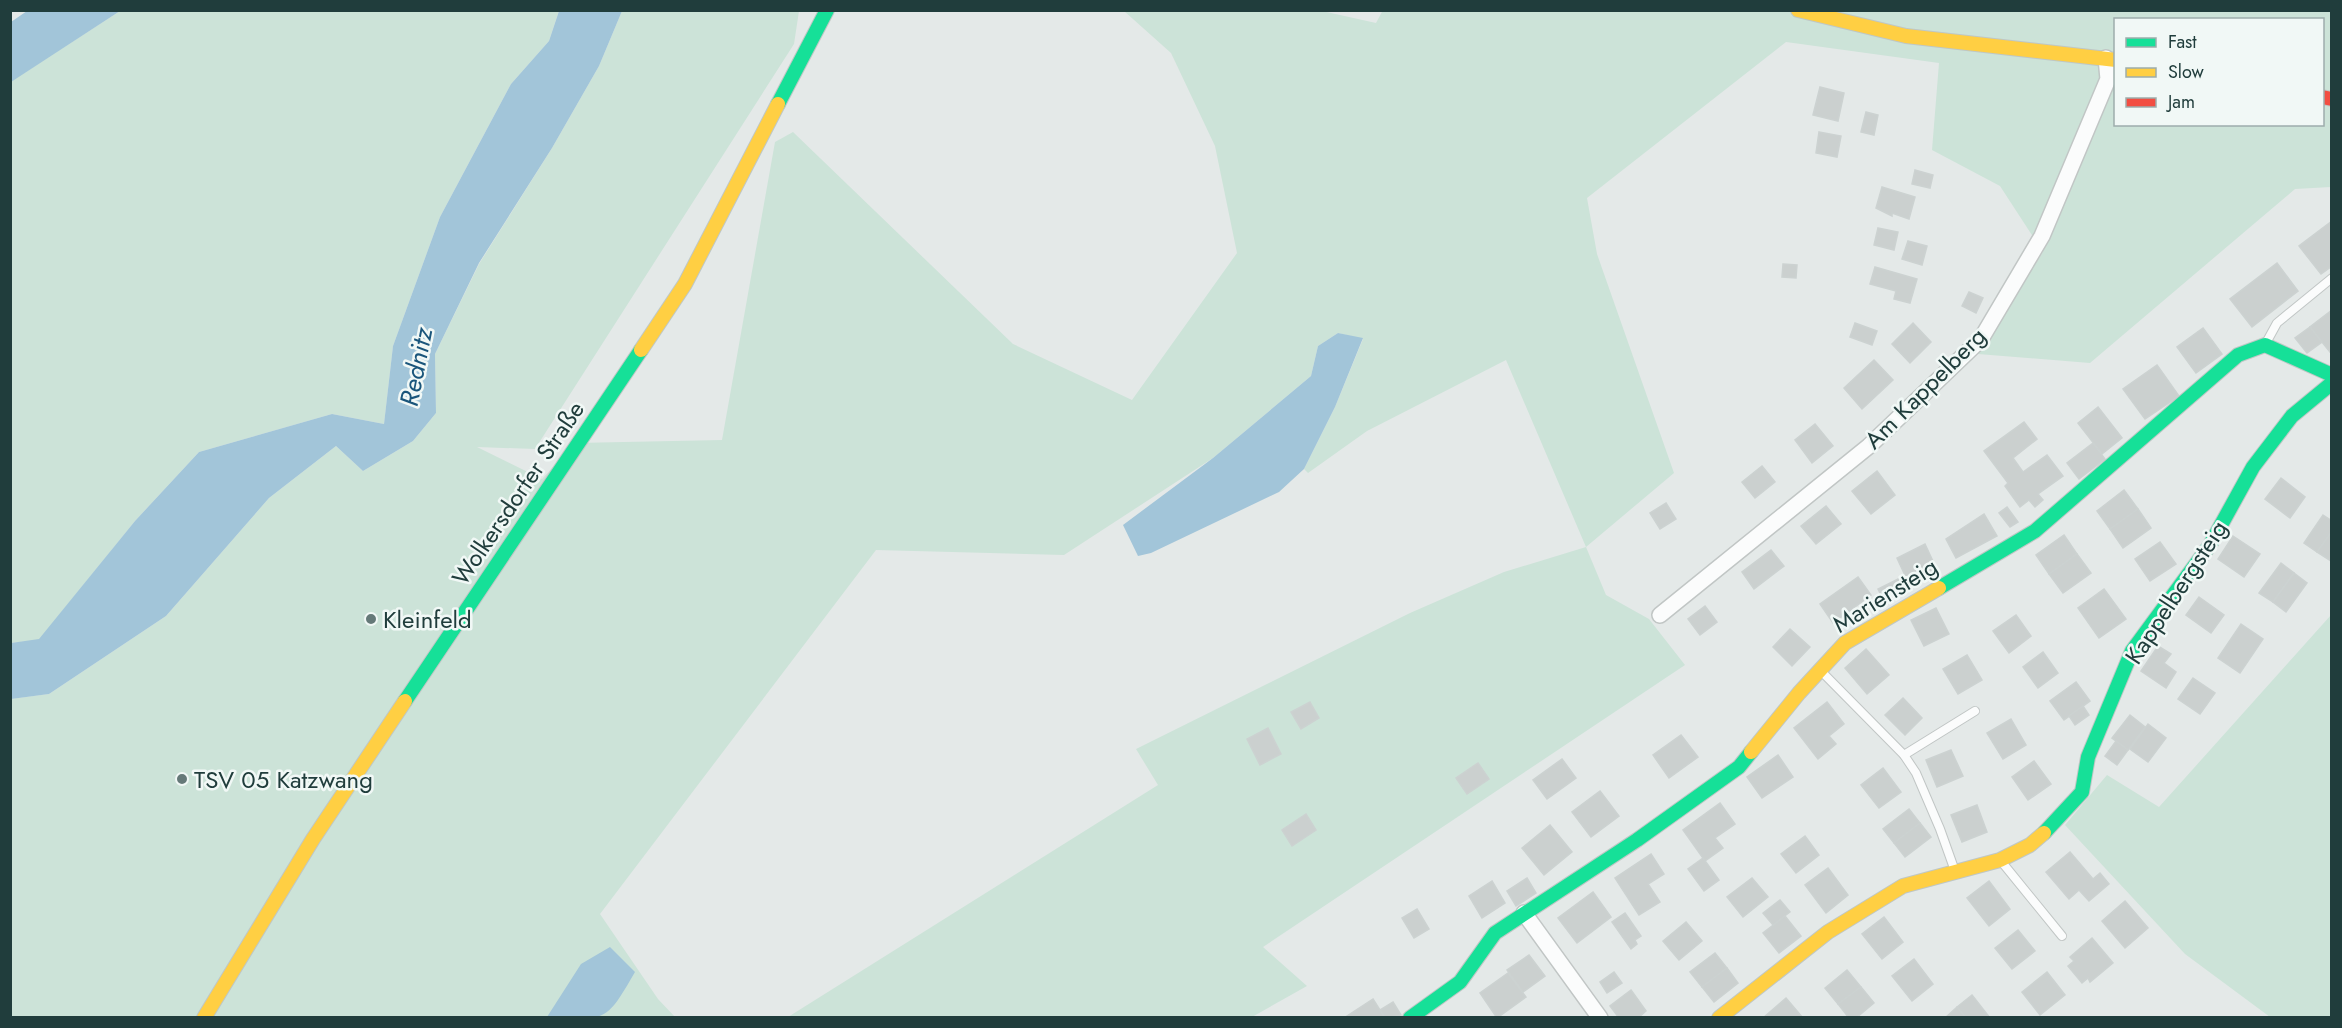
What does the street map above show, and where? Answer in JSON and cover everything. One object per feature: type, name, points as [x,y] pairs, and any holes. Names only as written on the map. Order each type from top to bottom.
[{"type":"street","name":"Wolkersdorfer Straße","points":[[204,1017],[313,839],[685,284],[826,10]]},
{"type":"street","points":[[1798,10],[1906,36],[2111,59]]},
{"type":"street","name":"Am Kappelberg","points":[[1660,615],[1869,446],[1981,339],[2042,236],[2108,79],[2111,59]]},
{"type":"street","points":[[2265,345],[2331,375]]},
{"type":"street","name":"Mariensteig","points":[[1410,1017],[1460,982],[1495,933],[1637,840],[1739,767],[1845,643],[2035,531],[2123,452],[2238,356],[2265,345]]},
{"type":"street","name":"Kappelbergsteig","points":[[1719,1017],[1828,932],[1903,886],[2000,860],[2030,845],[2055,824],[2082,792],[2088,757],[2132,651],[2210,545],[2253,467],[2292,416],[2331,383]]},
{"type":"street","points":[[1524,913],[1600,1017]]},
{"type":"lane","points":[[2265,345],[2277,323],[2331,278]]},
{"type":"lane","points":[[1820,670],[1904,754],[1916,773],[1940,829],[1955,872]]},
{"type":"lane","points":[[1904,754],[1975,711]]},
{"type":"lane","points":[[2000,860],[2062,936]]},
{"type":"green space","points":[[1383,10],[2331,11],[2331,187],[2295,189],[2090,363],[1978,354],[2043,252],[2000,186],[1932,150],[1939,63],[1786,42],[1587,198],[1597,254],[1674,473],[1586,547],[1506,360],[1367,431],[1308,473],[1304,469],[1335,407],[1363,339],[1338,333],[1318,346],[1311,376],[1213,458],[1064,555],[876,550],[600,914],[658,999],[675,1017],[11,1017],[10,699],[49,694],[166,616],[269,498],[336,446],[363,471],[413,441],[436,413],[435,354],[479,264],[552,148],[599,66],[622,11],[799,11],[794,44],[535,449],[477,447],[542,479],[575,443],[722,440],[775,142],[793,132],[1013,344],[1132,400],[1237,253],[1215,146],[1171,53],[1124,11],[1322,11],[1376,23]]},
{"type":"green space","points":[[120,11],[559,11],[549,41],[511,84],[440,217],[393,346],[384,424],[332,414],[199,452],[135,521],[39,640],[11,643],[10,82]]},
{"type":"green space","points":[[1586,547],[1606,595],[1649,619],[1685,665],[1263,947],[1307,986],[1252,1017],[788,1017],[1158,785],[1136,749],[1410,613],[1504,572]]},
{"type":"green space","points":[[2331,615],[2331,1017],[2270,1017],[2185,954],[2065,825],[2107,775],[2159,807]]},
{"type":"water","points":[[27,11],[120,11],[11,82],[11,22]]},
{"type":"water","name":"Rednitz","points":[[559,11],[622,11],[599,66],[552,148],[479,263],[435,354],[436,413],[413,441],[363,471],[336,446],[269,498],[166,616],[49,694],[11,699],[11,643],[39,639],[135,521],[199,452],[332,414],[384,424],[393,346],[440,217],[511,84],[549,41]]},
{"type":"water","points":[[1338,333],[1363,338],[1335,407],[1304,469],[1279,492],[1151,553],[1138,556],[1123,525],[1213,458],[1311,376],[1318,346]]},
{"type":"water","points":[[610,947],[635,972],[609,1010],[593,1017],[547,1017],[581,964]]},
{"type":"building","points":[[1820,87],[1844,93],[1838,121],[1813,115]]},
{"type":"building","points":[[1866,112],[1878,115],[1874,135],[1861,132]]},
{"type":"building","points":[[1819,132],[1841,136],[1837,157],[1816,153]]},
{"type":"building","points":[[1915,170],[1933,175],[1930,188],[1912,184]]},
{"type":"building","points":[[1882,187],[1915,197],[1909,219],[1892,213],[1892,216],[1876,208]]},
{"type":"building","points":[[2332,221],[2332,266],[2321,274],[2299,246]]},
{"type":"building","points":[[1878,228],[1898,232],[1894,250],[1874,245]]},
{"type":"building","points":[[1908,241],[1927,246],[1922,265],[1902,259]]},
{"type":"building","points":[[2277,263],[2298,291],[2252,327],[2230,299]]},
{"type":"building","points":[[1783,264],[1797,265],[1796,278],[1782,277]]},
{"type":"building","points":[[1875,267],[1917,279],[1910,303],[1894,299],[1896,291],[1870,284]]},
{"type":"building","points":[[1969,292],[1983,298],[1976,313],[1962,306]]},
{"type":"building","points":[[2332,310],[2332,351],[2330,352],[2310,327]]},
{"type":"building","points":[[1855,323],[1877,331],[1872,345],[1850,337]]},
{"type":"building","points":[[1913,323],[1931,342],[1910,363],[1892,344]]},
{"type":"building","points":[[2310,327],[2322,342],[2307,353],[2295,338]]},
{"type":"building","points":[[2203,328],[2222,354],[2196,373],[2177,347]]},
{"type":"building","points":[[1874,360],[1893,380],[1862,409],[1844,388]]},
{"type":"building","points":[[2157,365],[2179,396],[2145,419],[2123,389]]},
{"type":"building","points":[[2098,407],[2122,438],[2102,454],[2078,423]]},
{"type":"building","points":[[2024,422],[2037,439],[2013,458],[2023,472],[2047,455],[2063,476],[2038,494],[2043,500],[2035,507],[2029,500],[2020,507],[2005,486],[2008,483],[1984,451]]},
{"type":"building","points":[[1815,424],[1833,446],[1812,463],[1795,440]]},
{"type":"building","points":[[2093,443],[2105,459],[2079,479],[2067,463]]},
{"type":"building","points":[[1762,466],[1775,482],[1755,498],[1742,482]]},
{"type":"building","points":[[1877,471],[1895,495],[1871,514],[1852,491]]},
{"type":"building","points":[[2281,478],[2305,497],[2290,518],[2265,499]]},
{"type":"building","points":[[2124,490],[2138,509],[2110,529],[2097,511]]},
{"type":"building","points":[[1666,503],[1676,519],[1660,529],[1650,513]]},
{"type":"building","points":[[1826,506],[1841,524],[1816,544],[1801,526]]},
{"type":"building","points":[[2007,507],[2018,522],[2010,527],[1999,513]]},
{"type":"building","points":[[2138,509],[2151,528],[2123,548],[2110,529]]},
{"type":"building","points":[[1984,514],[1997,536],[1956,558],[1946,539]]},
{"type":"building","points":[[2323,515],[2332,521],[2332,531],[2317,552],[2304,543]]},
{"type":"building","points":[[2332,531],[2332,560],[2331,561],[2317,552]]},
{"type":"building","points":[[2064,535],[2077,554],[2049,574],[2036,555]]},
{"type":"building","points":[[2233,536],[2260,554],[2244,577],[2218,559]]},
{"type":"building","points":[[2160,542],[2176,564],[2150,581],[2135,559]]},
{"type":"building","points":[[1925,544],[1937,570],[1909,584],[1897,558]]},
{"type":"building","points":[[1771,550],[1784,566],[1754,589],[1742,572]]},
{"type":"building","points":[[2077,554],[2091,573],[2063,593],[2049,574]]},
{"type":"building","points":[[2281,563],[2294,573],[2273,602],[2259,593]]},
{"type":"building","points":[[2294,573],[2307,583],[2286,612],[2273,602]]},
{"type":"building","points":[[1858,577],[1871,595],[1833,623],[1820,604]]},
{"type":"building","points":[[1898,579],[1904,592],[1884,601],[1878,589]]},
{"type":"building","points":[[2104,589],[2126,619],[2099,638],[2078,608]]},
{"type":"building","points":[[2199,597],[2224,615],[2211,633],[2186,615]]},
{"type":"building","points":[[1705,606],[1717,622],[1700,635],[1688,619]]},
{"type":"building","points":[[1936,608],[1949,634],[1924,646],[1911,620]]},
{"type":"building","points":[[2016,615],[2031,636],[2009,653],[1993,631]]},
{"type":"building","points":[[2241,624],[2263,639],[2240,673],[2218,658]]},
{"type":"building","points":[[1790,629],[1810,647],[1792,666],[1773,647]]},
{"type":"building","points":[[2158,646],[2171,654],[2164,663],[2176,672],[2166,688],[2141,671]]},
{"type":"building","points":[[1866,649],[1889,675],[1867,694],[1845,668]]},
{"type":"building","points":[[2043,652],[2058,673],[2038,688],[2023,667]]},
{"type":"building","points":[[1967,655],[1982,680],[1958,694],[1943,669]]},
{"type":"building","points":[[2193,678],[2215,693],[2200,714],[2178,699]]},
{"type":"building","points":[[2076,682],[2090,701],[2064,720],[2050,701]]},
{"type":"building","points":[[1903,698],[1922,718],[1905,735],[1885,715]]},
{"type":"building","points":[[1310,702],[1319,718],[1301,729],[1291,712]]},
{"type":"building","points":[[1827,702],[1844,724],[1829,736],[1836,744],[1818,759],[1794,728]]},
{"type":"building","points":[[2083,706],[2089,715],[2075,725],[2069,716]]},
{"type":"building","points":[[2130,715],[2145,727],[2128,750],[2112,738]]},
{"type":"building","points":[[2011,719],[2026,745],[2003,759],[1987,733]]},
{"type":"building","points":[[2148,724],[2166,738],[2148,762],[2130,749]]},
{"type":"building","points":[[1268,728],[1281,754],[1260,765],[1247,739]]},
{"type":"building","points":[[1681,735],[1698,757],[1669,778],[1653,755]]},
{"type":"building","points":[[2116,741],[2128,750],[2117,765],[2105,756]]},
{"type":"building","points":[[1951,750],[1963,776],[1937,787],[1926,760]]},
{"type":"building","points":[[1778,755],[1793,777],[1762,798],[1747,777]]},
{"type":"building","points":[[1562,759],[1576,778],[1547,799],[1533,780]]},
{"type":"building","points":[[2034,761],[2051,784],[2028,800],[2012,777]]},
{"type":"building","points":[[1478,763],[1489,779],[1467,794],[1456,778]]},
{"type":"building","points":[[1883,768],[1901,792],[1879,808],[1861,785]]},
{"type":"building","points":[[1600,791],[1619,816],[1591,837],[1572,812]]},
{"type":"building","points":[[1720,803],[1735,824],[1715,838],[1723,848],[1705,861],[1683,830]]},
{"type":"building","points":[[1977,805],[1987,832],[1962,842],[1951,815]]},
{"type":"building","points":[[1909,809],[1920,823],[1894,843],[1883,829]]},
{"type":"building","points":[[1306,814],[1316,830],[1292,846],[1282,830]]},
{"type":"building","points":[[1920,823],[1931,837],[1905,857],[1894,843]]},
{"type":"building","points":[[1550,825],[1572,852],[1544,875],[1522,848]]},
{"type":"building","points":[[1805,836],[1819,855],[1796,873],[1781,854]]},
{"type":"building","points":[[2070,852],[2093,879],[2100,873],[2109,884],[2089,901],[2079,890],[2069,899],[2046,872]]},
{"type":"building","points":[[1651,854],[1664,874],[1648,884],[1660,902],[1639,915],[1615,878]]},
{"type":"building","points":[[1703,858],[1719,880],[1704,891],[1688,869]]},
{"type":"building","points":[[1828,868],[1848,895],[1826,913],[1805,885]]},
{"type":"building","points":[[1527,878],[1536,893],[1516,906],[1507,891]]},
{"type":"building","points":[[1752,878],[1768,897],[1743,917],[1727,897]]},
{"type":"building","points":[[1492,881],[1505,903],[1482,918],[1469,896]]},
{"type":"building","points":[[1989,881],[2010,909],[1989,926],[1967,898]]},
{"type":"building","points":[[1593,892],[1611,917],[1577,943],[1558,918]]},
{"type":"building","points":[[1780,900],[1790,912],[1773,925],[1763,913]]},
{"type":"building","points":[[2125,901],[2148,928],[2125,948],[2102,921]]},
{"type":"building","points":[[1417,909],[1429,929],[1414,938],[1402,918]]},
{"type":"building","points":[[1625,913],[1641,936],[1635,940],[1637,944],[1631,949],[1612,922]]},
{"type":"building","points":[[1785,916],[1801,936],[1779,953],[1763,933]]},
{"type":"building","points":[[1884,917],[1903,942],[1882,959],[1862,934]]},
{"type":"building","points":[[1686,922],[1702,941],[1679,960],[1663,941]]},
{"type":"building","points":[[2018,930],[2035,951],[2012,969],[1995,948]]},
{"type":"building","points":[[2092,938],[2113,963],[2090,982],[2088,978],[2082,983],[2068,966],[2074,961],[2070,957]]},
{"type":"building","points":[[1715,953],[1727,968],[1702,987],[1690,972]]},
{"type":"building","points":[[1529,955],[1545,976],[1523,992],[1507,970]]},
{"type":"building","points":[[1914,959],[1933,984],[1912,1001],[1892,976]]},
{"type":"building","points":[[1727,968],[1738,983],[1714,1002],[1702,987]]},
{"type":"building","points":[[1847,970],[1861,987],[1838,1004],[1825,988]]},
{"type":"building","points":[[1614,972],[1622,983],[1607,993],[1600,982]]},
{"type":"building","points":[[2047,972],[2065,995],[2040,1015],[2022,992]]},
{"type":"building","points":[[1508,973],[1526,997],[1497,1018],[1480,993]]},
{"type":"building","points":[[1861,987],[1874,1003],[1856,1018],[1849,1018],[1838,1004]]},
{"type":"building","points":[[1631,990],[1646,1011],[1638,1018],[1619,1018],[1610,1006]]},
{"type":"building","points":[[1972,995],[1990,1018],[1966,1018],[1957,1007]]},
{"type":"building","points":[[1786,998],[1803,1018],[1763,1018]]},
{"type":"building","points":[[1373,999],[1385,1018],[1344,1018]]},
{"type":"building","points":[[1393,1002],[1401,1015],[1385,1018],[1380,1010]]},
{"type":"building","points":[[1957,1007],[1966,1018],[1945,1018]]},
{"type":"traffic: fast","points":[[778,104],[827,10]]},
{"type":"traffic: fast","points":[[1939,588],[2035,531],[2238,355],[2265,345],[2332,375]]},
{"type":"traffic: fast","points":[[405,701],[641,350]]},
{"type":"traffic: fast","points":[[2044,833],[2082,792],[2088,757],[2132,651],[2210,545],[2253,467],[2292,416],[2332,383]]},
{"type":"traffic: fast","points":[[1410,1018],[1460,982],[1495,933],[1637,840],[1739,767],[1751,752]]},
{"type":"traffic: slow","points":[[1798,10],[1906,36],[2114,60]]},
{"type":"traffic: slow","points":[[641,350],[685,284],[778,104]]},
{"type":"traffic: slow","points":[[1751,752],[1799,693],[1845,643],[1939,588]]},
{"type":"traffic: slow","points":[[204,1018],[313,839],[405,701]]},
{"type":"traffic: slow","points":[[1719,1018],[1828,932],[1903,886],[2000,860],[2030,845],[2044,833]]},
{"type":"traffic: jam","points":[[2324,97],[2332,99]]},
{"type":"place","name":"Kleinfeld","points":[[371,619]]},
{"type":"place","name":"TSV 05 Katzwang","points":[[182,779]]}]
